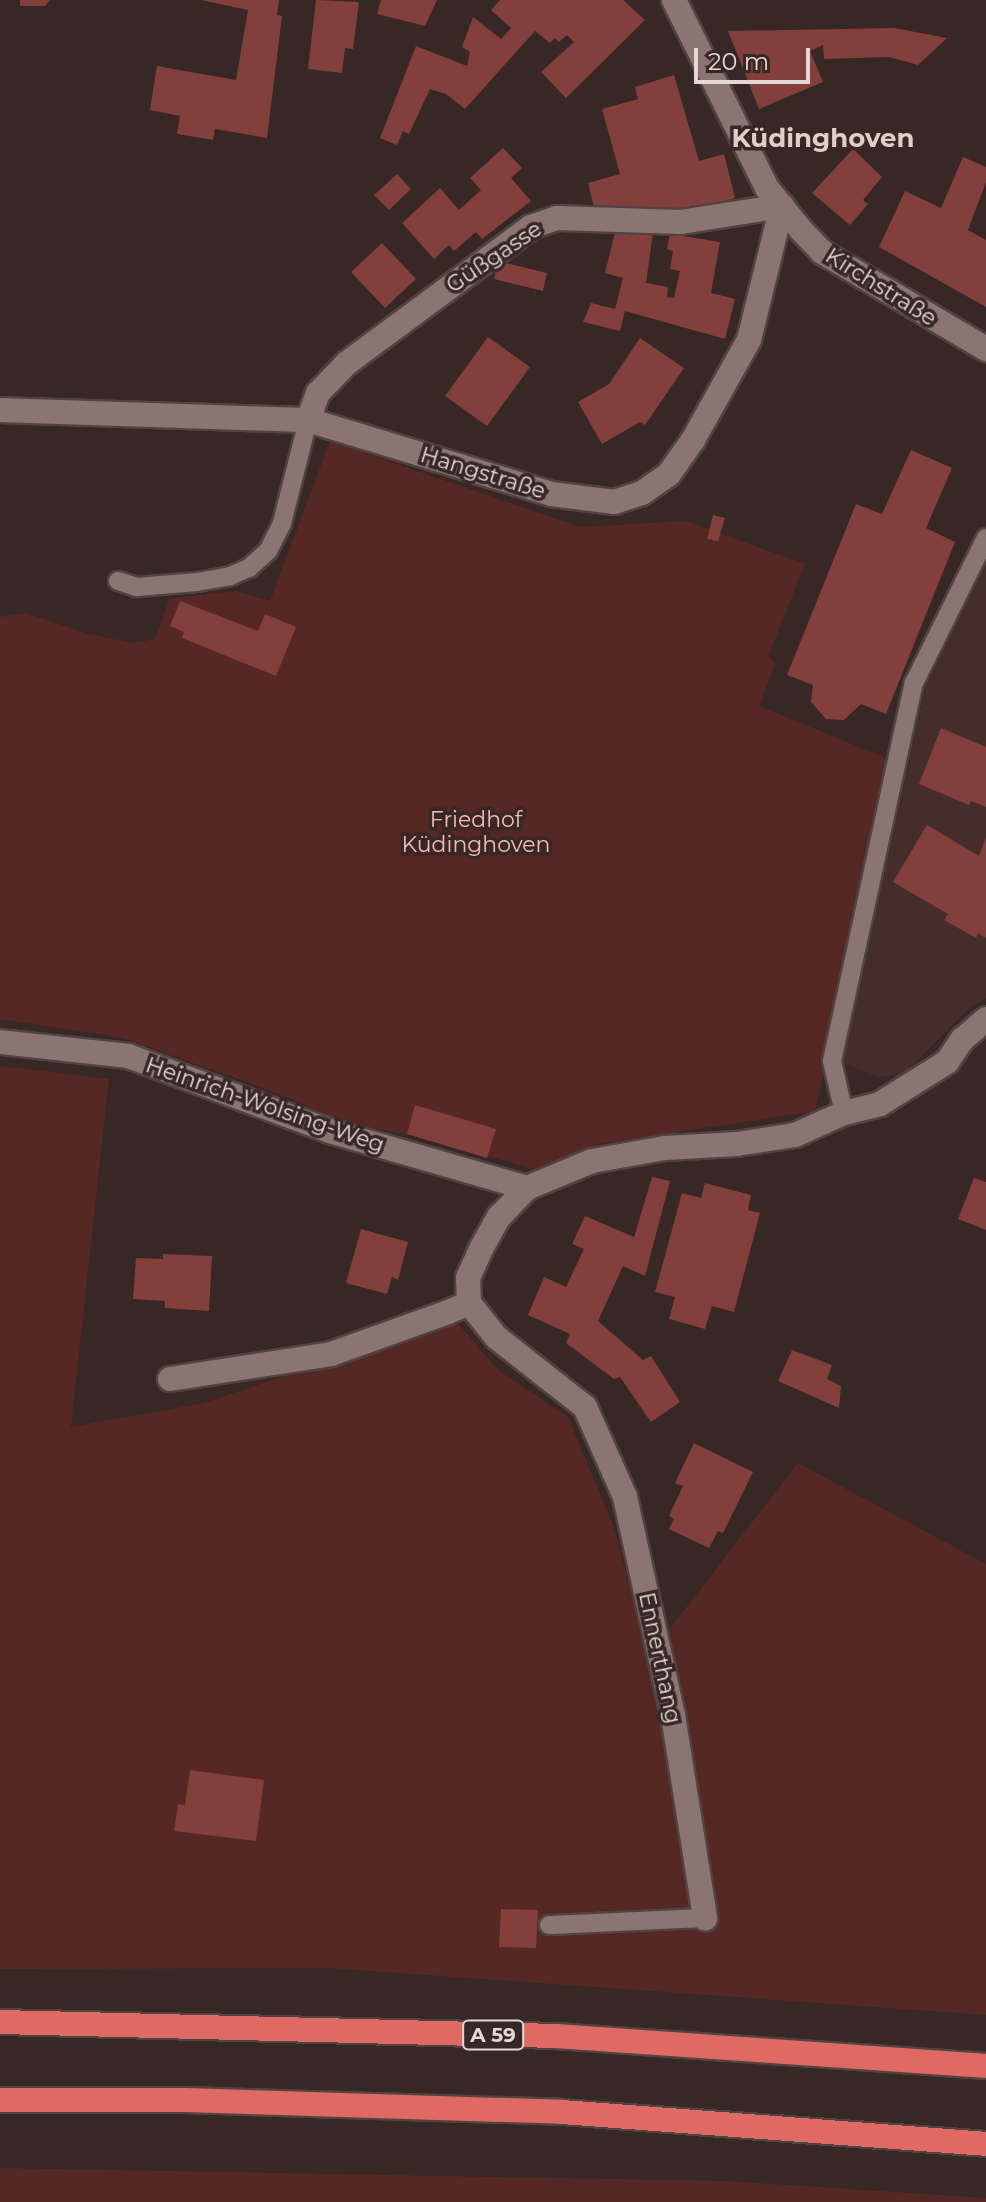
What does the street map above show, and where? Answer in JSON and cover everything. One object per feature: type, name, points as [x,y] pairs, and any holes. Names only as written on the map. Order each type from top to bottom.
[{"type":"highway","name":"A 59","points":[[0,2022],[557,2036],[986,2066]]},
{"type":"highway","points":[[0,2100],[185,2100],[562,2112],[986,2144]]},
{"type":"street","name":"Kirchstraße","points":[[674,0],[767,188],[822,252],[986,349]]},
{"type":"street","name":"Hangstraße","points":[[0,410],[308,420],[551,494],[614,502],[642,493],[669,474],[693,440],[749,340],[782,206]]},
{"type":"street","name":"Güßgasse","points":[[308,420],[318,393],[347,363],[531,227],[557,218],[681,222],[782,206]]},
{"type":"street","points":[[170,1379],[331,1354],[458,1308],[481,1249],[499,1217],[527,1188],[592,1161],[665,1148],[737,1144],[795,1135],[844,1113],[880,1104],[947,1062],[962,1040],[986,1019]]},
{"type":"street","name":"Heinrich-Wolsing-Weg","points":[[0,1042],[128,1056],[330,1131],[527,1188]]},
{"type":"street","name":"Ennerthang","points":[[458,1308],[585,1407],[625,1497],[673,1715],[705,1918]]},
{"type":"lane","points":[[118,581],[137,587],[197,582],[230,576],[259,560],[268,551],[282,523],[308,420]]},
{"type":"lane","points":[[844,1113],[832,1061],[914,683],[986,538]]},
{"type":"lane","name":"Ennerthang","points":[[549,1925],[705,1918]]},
{"type":"shaded area","points":[[986,565],[986,998],[970,1008],[904,1073],[880,1077],[843,1063],[925,688]]},
{"type":"green space","name":"Friedhof Küdinghoven","points":[[330,441],[580,527],[686,521],[805,564],[768,657],[776,662],[759,706],[891,760],[815,1111],[599,1144],[535,1169],[407,1134],[350,1124],[266,1089],[123,1038],[0,1019],[0,617],[26,613],[89,634],[133,643],[155,639],[170,598],[236,591],[270,601]]},
{"type":"green space","points":[[0,1066],[109,1079],[71,1427],[204,1403],[454,1319],[498,1370],[568,1417],[615,1530],[648,1657],[798,1463],[986,1564],[986,2015],[329,1968],[0,1969]]},
{"type":"green space","points":[[0,2168],[726,2181],[986,2198],[986,2202],[0,2202]]},
{"type":"building","points":[[20,0],[50,0],[45,6],[20,6]]},
{"type":"building","points":[[201,0],[279,0],[277,15],[282,16],[267,138],[215,129],[213,140],[177,134],[180,116],[150,110],[157,66],[236,80],[248,10]]},
{"type":"building","points":[[316,0],[359,2],[353,49],[345,48],[342,73],[308,69]]},
{"type":"building","points":[[381,0],[437,0],[425,26],[377,14]]},
{"type":"building","points":[[500,0],[623,0],[645,20],[566,98],[541,72],[574,42],[567,35],[559,42],[555,38],[550,43],[535,31],[465,109],[446,94],[430,89],[409,134],[403,131],[397,145],[380,138],[416,46],[467,66],[470,52],[462,47],[473,17],[501,39],[511,28],[491,10]]},
{"type":"building","points":[[894,28],[947,38],[918,65],[889,57],[824,59],[823,45],[810,51],[823,82],[759,109],[728,31]]},
{"type":"building","points":[[674,75],[699,161],[724,154],[735,198],[691,211],[595,211],[588,183],[620,174],[602,109],[638,99],[635,87]]},
{"type":"building","points":[[503,148],[522,168],[511,178],[531,201],[482,239],[476,232],[454,251],[449,245],[434,259],[402,223],[440,188],[459,210],[481,190],[470,178]]},
{"type":"building","points":[[853,149],[882,177],[863,200],[868,204],[850,225],[812,193]]},
{"type":"building","points":[[963,157],[986,167],[986,182],[968,230],[986,240],[986,307],[879,247],[905,191],[941,208]]},
{"type":"building","points":[[397,174],[411,189],[389,210],[374,195]]},
{"type":"building","points":[[616,229],[653,233],[646,283],[668,287],[667,297],[674,298],[680,271],[670,269],[673,251],[667,249],[670,234],[720,242],[711,293],[735,299],[725,339],[625,311],[620,331],[583,322],[591,303],[615,309],[623,278],[605,273]]},
{"type":"building","points":[[382,243],[416,279],[385,308],[351,272]]},
{"type":"building","points":[[498,261],[547,273],[543,291],[494,279]]},
{"type":"building","points":[[488,337],[530,367],[487,426],[445,396]]},
{"type":"building","points":[[640,338],[684,368],[645,425],[640,422],[602,444],[578,402],[609,384]]},
{"type":"building","points":[[911,450],[952,468],[926,528],[955,542],[886,714],[861,704],[844,720],[826,719],[811,702],[813,685],[787,675],[856,504],[882,514]]},
{"type":"building","points":[[713,515],[725,518],[718,541],[707,539]]},
{"type":"building","points":[[180,601],[258,631],[265,614],[296,627],[276,676],[182,638],[184,632],[170,626]]},
{"type":"building","points":[[941,728],[986,747],[986,807],[971,801],[969,805],[919,784]]},
{"type":"building","points":[[927,825],[979,856],[986,837],[986,938],[978,933],[976,938],[944,920],[948,914],[893,882]]},
{"type":"building","points":[[415,1105],[496,1129],[487,1158],[407,1134]]},
{"type":"building","points":[[652,1177],[670,1181],[645,1276],[623,1266],[598,1321],[643,1360],[651,1356],[680,1402],[651,1422],[620,1377],[614,1379],[566,1343],[570,1334],[528,1315],[544,1277],[566,1287],[584,1249],[572,1244],[585,1216],[634,1237]]},
{"type":"building","points":[[974,1178],[986,1182],[986,1230],[958,1219]]},
{"type":"building","points":[[705,1183],[751,1195],[748,1210],[760,1213],[734,1312],[712,1306],[705,1329],[669,1319],[675,1297],[655,1292],[682,1193],[701,1198]]},
{"type":"building","points":[[361,1229],[408,1242],[398,1280],[392,1277],[387,1294],[346,1283]]},
{"type":"building","points":[[163,1254],[212,1256],[209,1311],[165,1308],[165,1301],[133,1299],[136,1258],[163,1259]]},
{"type":"building","points":[[792,1350],[832,1365],[827,1379],[841,1386],[839,1408],[778,1381]]},
{"type":"building","points":[[694,1443],[753,1472],[723,1533],[718,1531],[709,1548],[669,1529],[674,1519],[669,1516],[683,1486],[675,1483]]},
{"type":"building","points":[[190,1770],[264,1780],[256,1841],[174,1831],[178,1804],[185,1805]]},
{"type":"building","points":[[501,1909],[538,1910],[536,1948],[499,1947]]},
{"type":"district","name":"Küdinghoven","points":[[823,139]]}]
